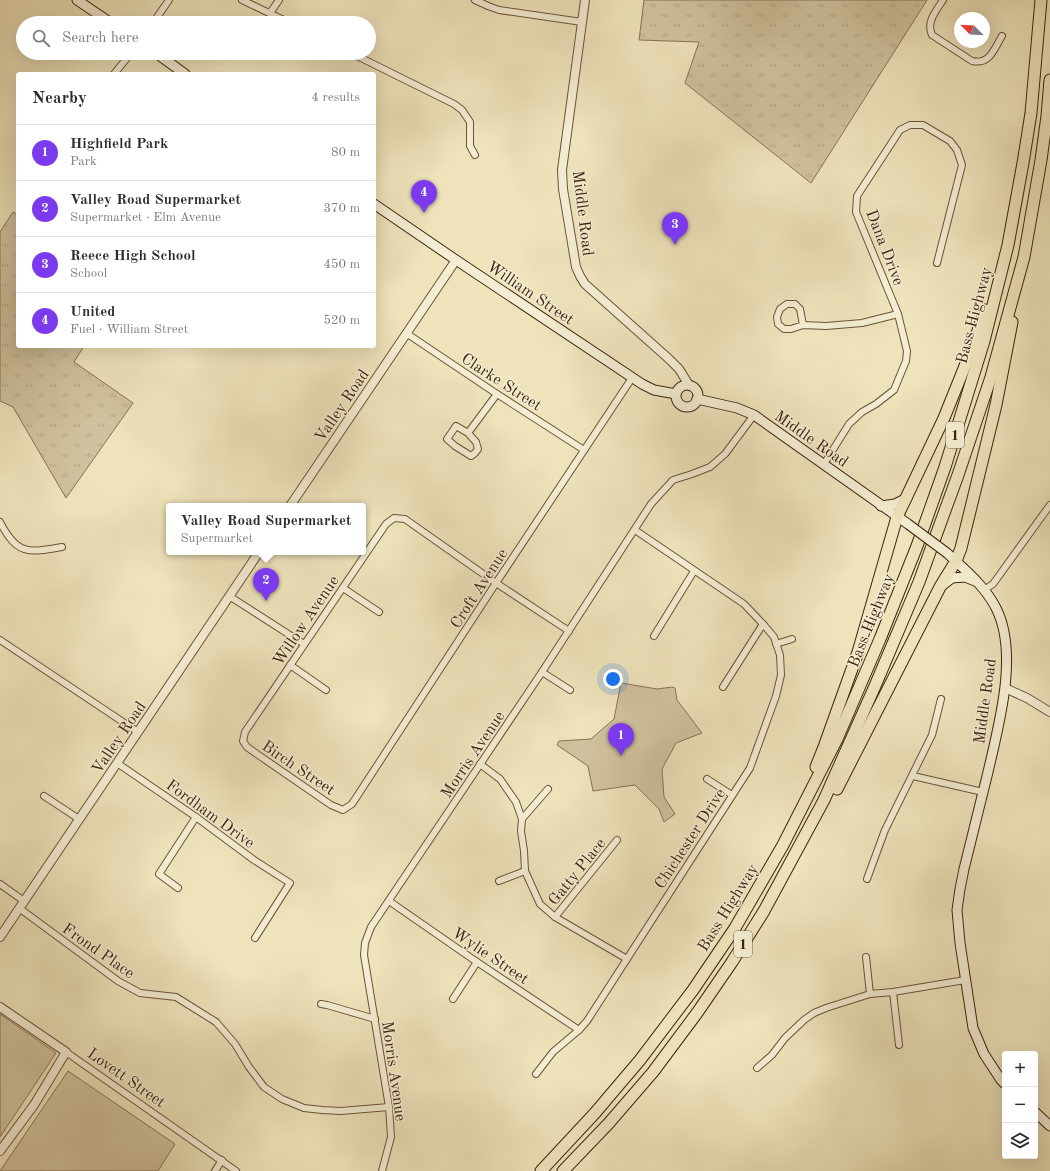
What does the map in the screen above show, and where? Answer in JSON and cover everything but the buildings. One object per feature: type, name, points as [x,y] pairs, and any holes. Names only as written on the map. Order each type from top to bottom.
[{"type":"highway","name":"Bass Highway","points":[[541,1171],[596,1113],[640,1060],[692,990],[735,928],[783,845],[837,739],[880,639],[916,546],[944,467],[984,342],[1008,245],[1031,114],[1041,0]]},
{"type":"highway","name":"Bass Highway","points":[[563,1171],[608,1123],[652,1072],[697,1013],[732,962],[764,911],[824,800],[875,686],[919,582],[958,475],[991,377],[1024,257],[1041,160],[1050,80]]},
{"type":"highway","points":[[783,845],[824,747],[858,652],[897,517],[944,418],[971,351],[1008,245]]},
{"type":"highway","points":[[764,911],[820,821],[940,587],[952,557],[961,548],[996,405],[1024,257]]},
{"type":"highway","points":[[573,1171],[608,1123]]},
{"type":"main road","points":[[77,0],[101,16]]},
{"type":"main road","points":[[166,60],[182,72]]},
{"type":"main road","name":"William Street","points":[[376,205],[632,378],[654,390],[676,394]]},
{"type":"main road","points":[[689,385],[695,389],[697,399],[696,402],[690,406],[683,406],[677,401],[676,394],[682,386],[689,385]]},
{"type":"main road","name":"Middle Road","points":[[697,399],[737,408],[754,415],[952,557],[984,590],[996,608],[1001,623],[1007,661],[1004,688],[998,730],[964,869],[957,910],[965,980],[973,1028],[984,1054],[1002,1081]]},
{"type":"main road","points":[[881,506],[895,504],[907,498]]},
{"type":"main road","points":[[940,587],[952,578],[965,577],[976,581]]},
{"type":"main road","points":[[1038,1115],[1050,1126]]},
{"type":"street","points":[[159,16],[169,0]]},
{"type":"street","points":[[242,0],[276,16]]},
{"type":"street","points":[[270,13],[279,0]]},
{"type":"street","points":[[475,0],[500,10],[582,22]]},
{"type":"street","name":"Middle Road","points":[[585,0],[562,170],[563,189],[576,267],[586,284],[669,359],[679,369],[689,385]]},
{"type":"street","points":[[943,0],[931,19],[930,30],[932,35],[972,61],[984,61],[989,57],[1002,36]]},
{"type":"street","points":[[116,72],[125,60]]},
{"type":"street","points":[[365,60],[454,104],[462,110],[470,122],[470,146],[475,155]]},
{"type":"street","name":"Dana Drive","points":[[824,464],[849,424],[862,412],[876,404],[894,390],[906,361],[907,351],[898,314],[856,212],[857,196],[900,130],[910,125],[923,125],[950,141],[957,150],[962,165],[937,263]]},
{"type":"street","name":"Valley Road","points":[[292,503],[456,260]]},
{"type":"street","points":[[803,325],[800,309],[795,304],[787,304],[780,310],[777,317],[778,324],[784,329],[791,330],[803,325],[826,326],[862,323],[898,314]]},
{"type":"street","name":"Clarke Street","points":[[406,333],[584,450]]},
{"type":"street","name":"Croft Avenue","points":[[343,810],[352,804],[632,378]]},
{"type":"street","points":[[468,433],[497,394]]},
{"type":"street","name":"Morris Avenue","points":[[382,1171],[390,1137],[389,1107],[364,955],[365,943],[371,927],[542,672],[651,504],[673,480],[710,467],[725,454],[754,415]]},
{"type":"street","points":[[456,426],[468,433],[476,442],[478,449],[471,456],[447,439],[456,426]]},
{"type":"street","points":[[984,590],[993,584],[1050,505]]},
{"type":"street","name":"Willow Avenue","points":[[366,554],[386,524],[394,518],[405,519],[496,583]]},
{"type":"street","points":[[0,522],[7,535],[17,546],[26,550],[38,551],[62,547]]},
{"type":"street","name":"Chichester Drive","points":[[536,1074],[553,1052],[579,1030],[587,1021],[750,768],[776,696],[780,675],[780,655],[774,637],[764,624],[744,604],[635,530]]},
{"type":"street","name":"Valley Road","points":[[0,937],[257,555]]},
{"type":"street","name":"Willow Avenue","points":[[243,741],[245,732],[365,555]]},
{"type":"street","points":[[654,636],[694,570]]},
{"type":"street","points":[[496,583],[568,631]]},
{"type":"street","points":[[343,588],[379,612]]},
{"type":"street","points":[[229,596],[304,644]]},
{"type":"street","points":[[723,687],[764,624]]},
{"type":"street","points":[[776,644],[792,639]]},
{"type":"street","points":[[0,640],[138,732]]},
{"type":"street","points":[[290,665],[326,690]]},
{"type":"street","points":[[542,672],[570,690]]},
{"type":"street","points":[[1004,688],[1027,698],[1050,712]]},
{"type":"street","points":[[866,879],[885,830],[932,735],[941,699]]},
{"type":"street","name":"Birch Street","points":[[243,741],[260,757],[331,804],[343,810]]},
{"type":"street","name":"Fordham Drive","points":[[117,762],[196,817],[254,860],[290,883],[255,938]]},
{"type":"street","points":[[480,764],[500,779],[516,802],[522,819],[521,831],[525,871],[540,904],[555,917],[627,959]]},
{"type":"street","points":[[913,776],[983,792]]},
{"type":"street","points":[[706,779],[732,795]]},
{"type":"street","points":[[522,819],[548,789]]},
{"type":"street","points":[[44,796],[79,819]]},
{"type":"street","points":[[178,888],[159,874],[196,817]]},
{"type":"street","name":"Gatty Place","points":[[555,917],[617,840]]},
{"type":"street","points":[[498,881],[525,871]]},
{"type":"street","points":[[0,884],[24,901]]},
{"type":"street","name":"Wylie Street","points":[[389,901],[579,1030]]},
{"type":"street","name":"Frond Place","points":[[19,908],[118,981],[140,993],[176,997],[216,1022],[235,1044],[249,1067],[264,1087],[282,1099],[304,1108],[322,1110],[341,1111],[389,1107]]},
{"type":"street","points":[[866,958],[870,994]]},
{"type":"street","points":[[453,999],[477,962]]},
{"type":"street","points":[[757,1068],[772,1055],[804,1020],[814,1013],[870,994],[893,992],[965,980]]},
{"type":"street","points":[[893,992],[899,1045]]},
{"type":"street","points":[[321,1004],[375,1019]]},
{"type":"street","name":"Lovett Street","points":[[0,1007],[236,1171]]},
{"type":"street","points":[[0,1150],[34,1105],[66,1052]]},
{"type":"street","points":[[215,1171],[222,1160]]},
{"type":"green space","points":[[644,0],[927,0],[811,183],[685,83],[699,42],[639,40]]},
{"type":"green space","points":[[13,212],[16,214],[16,348],[83,348],[74,362],[133,403],[66,498],[13,407],[0,401],[0,232]]},
{"type":"green space","points":[[621,683],[657,689],[675,688],[677,700],[702,733],[676,743],[662,769],[664,797],[675,814],[664,822],[659,809],[635,785],[593,791],[588,766],[557,745],[559,741],[591,739],[614,719]]},
{"type":"green space","points":[[0,1014],[56,1053],[0,1137]]},
{"type":"green space","points":[[68,1071],[175,1144],[158,1171],[0,1171]]},
{"type":"place","name":"United","points":[[424,213]]},
{"type":"place","name":"Reece High School","points":[[675,245]]},
{"type":"place","name":"Valley Road Supermarket","points":[[266,601]]},
{"type":"place","name":"Highfield Park","points":[[621,756]]}]
